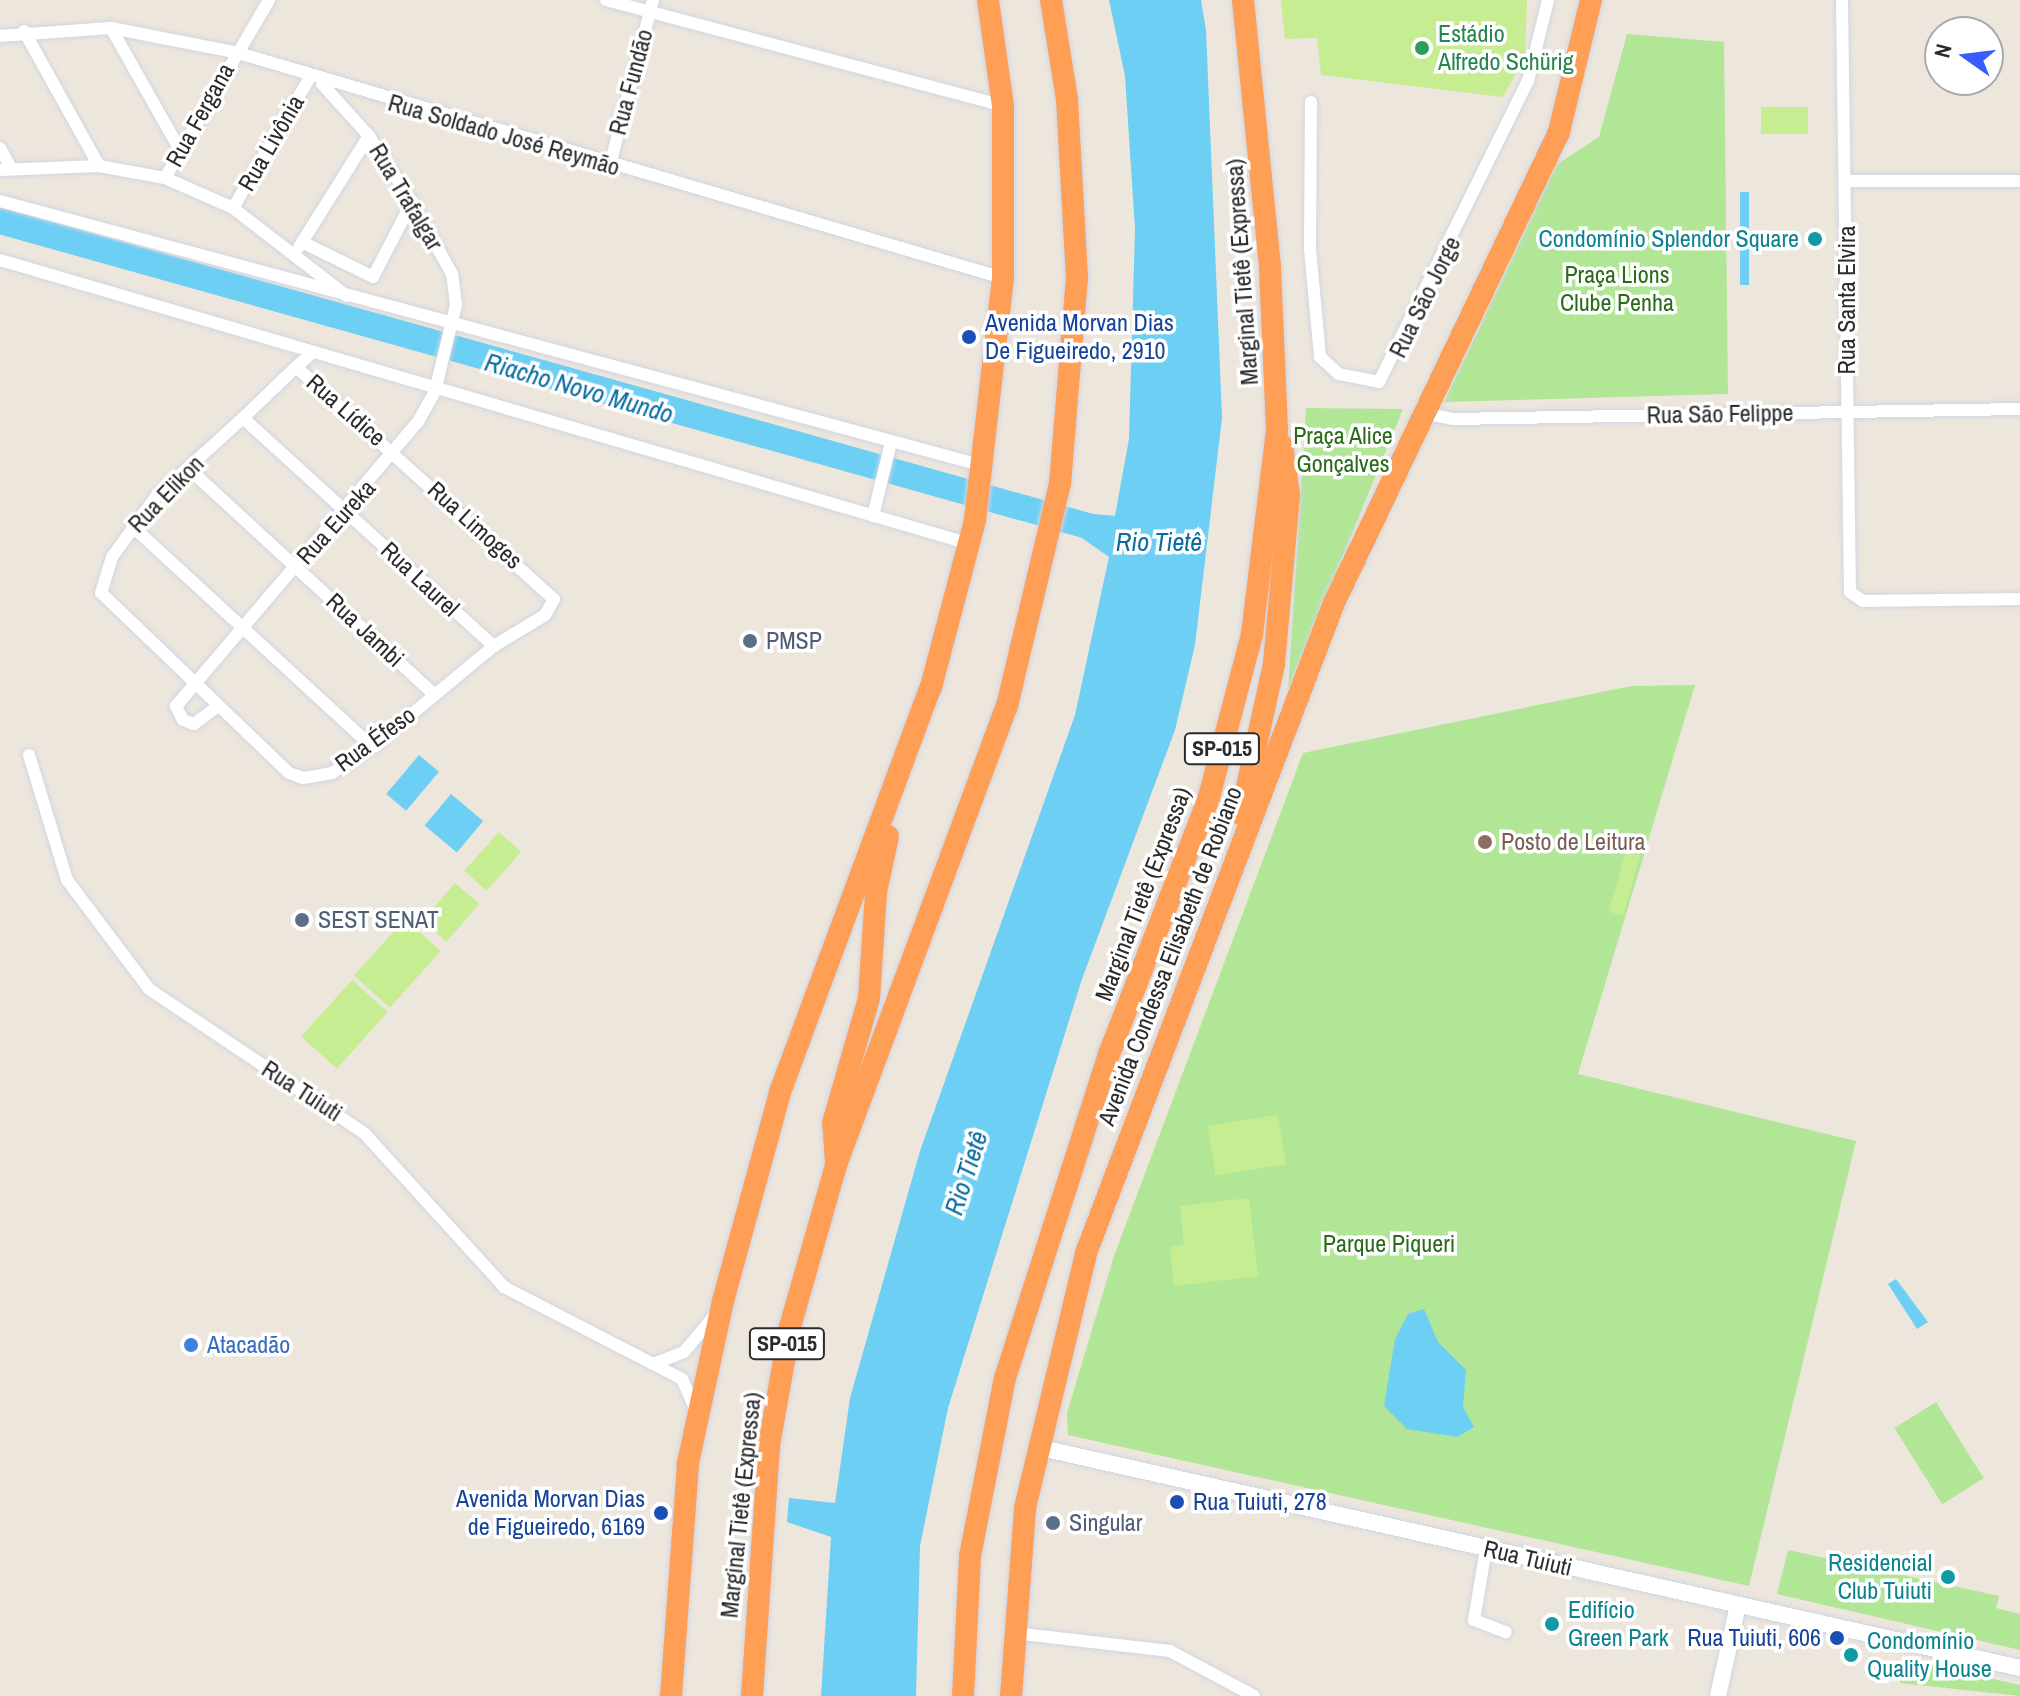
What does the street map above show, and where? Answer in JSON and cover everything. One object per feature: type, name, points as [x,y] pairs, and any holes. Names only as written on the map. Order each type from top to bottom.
[{"type":"highway","points":[[836,1165],[833,1123],[869,998],[876,892],[904,766],[970,544],[983,473],[1003,278],[1003,106],[988,0]]},
{"type":"highway","name":"Marginal Tietê (Expressa)","points":[[752,1696],[769,1445],[790,1327],[836,1165],[1007,706],[1048,547],[1060,484],[1077,278],[1067,99],[1051,0]]},
{"type":"highway","name":"Marginal Tietê (Expressa)","points":[[963,1696],[970,1556],[1005,1378],[1109,1054],[1209,797],[1252,634],[1277,429],[1268,250],[1243,0]]},
{"type":"highway","name":"Avenida Condessa Elisabeth de Robiano","points":[[1011,1696],[1013,1633],[1037,1447],[1086,1253],[1334,603],[1422,413],[1554,144],[1591,0]]},
{"type":"highway","points":[[1201,948],[1274,664],[1289,495],[1277,429]]},
{"type":"highway","points":[[671,1696],[697,1417],[723,1301],[821,968],[904,766]]},
{"type":"street","name":"Rua Fergana","points":[[165,178],[235,52],[269,0]]},
{"type":"street","points":[[606,0],[651,6],[1003,106]]},
{"type":"street","name":"Rua São Jorge","points":[[1311,102],[1310,249],[1320,357],[1339,374],[1379,382],[1528,81],[1548,0]]},
{"type":"street","name":"Rua Santa Elvira","points":[[1842,0],[1847,181],[1847,412],[1854,598],[2020,599]]},
{"type":"street","name":"Rua Fundão","points":[[610,165],[651,6]]},
{"type":"street","name":"Rua Soldado José Reymão","points":[[0,36],[24,31],[111,28],[235,52],[314,80],[1003,278]]},
{"type":"street","points":[[111,28],[180,150]]},
{"type":"street","points":[[24,31],[99,166]]},
{"type":"street","name":"Rua Trafalgar","points":[[314,80],[369,136],[412,202],[452,274],[450,333]]},
{"type":"street","name":"Rua Livônia","points":[[233,208],[314,80]]},
{"type":"street","points":[[299,248],[369,136]]},
{"type":"street","points":[[0,148],[6,169],[99,166],[165,178],[233,208],[299,248],[373,277],[412,202]]},
{"type":"street","points":[[1847,181],[2020,181]]},
{"type":"street","points":[[0,201],[349,299],[450,333],[891,442],[983,473]]},
{"type":"street","points":[[299,248],[349,299]]},
{"type":"street","points":[[0,260],[310,355],[970,544]]},
{"type":"street","name":"Rua Eureka","points":[[218,706],[203,722],[186,722],[176,709],[181,694],[192,680],[396,454],[435,391],[450,333]]},
{"type":"street","name":"Rua Elikon","points":[[192,680],[102,596],[107,567],[132,526],[188,468],[310,355]]},
{"type":"street","name":"Rua Lídice","points":[[296,367],[396,454]]},
{"type":"street","name":"Rua São Felippe","points":[[1422,413],[1452,419],[2020,409]]},
{"type":"street","name":"Rua Laurel","points":[[243,418],[494,646]]},
{"type":"street","points":[[873,516],[891,442]]},
{"type":"street","name":"Rua Limoges","points":[[396,454],[553,595]]},
{"type":"street","name":"Rua Jambi","points":[[188,468],[434,694]]},
{"type":"street","points":[[132,526],[372,747]]},
{"type":"street","name":"Rua Éfeso","points":[[192,680],[293,776],[332,773],[372,747],[494,646],[545,615],[553,595]]},
{"type":"street","name":"Rua Tuiuti","points":[[29,755],[67,880],[149,989],[364,1133],[504,1287],[653,1364],[688,1386],[697,1417]]},
{"type":"street","points":[[653,1364],[684,1352],[723,1301]]},
{"type":"street","name":"Rua Tuiuti","points":[[1037,1447],[2020,1668]]},
{"type":"street","points":[[1486,1549],[1474,1620],[1506,1632]]},
{"type":"street","points":[[1718,1696],[1738,1605]]},
{"type":"street","points":[[1013,1633],[1170,1651],[1254,1696]]},
{"type":"green space","name":"Estádio Alfredo Schürig","points":[[1281,0],[1527,0],[1525,57],[1503,97],[1321,75],[1317,38],[1285,39]]},
{"type":"green space","name":"Praça Lions Clube Penha","points":[[1627,34],[1724,42],[1728,394],[1444,402],[1556,165],[1599,137]]},
{"type":"green space","points":[[1761,107],[1808,107],[1808,134],[1761,134]]},
{"type":"green space","name":"Praça Alice Gonçalves","points":[[1306,408],[1403,409],[1288,690]]},
{"type":"green space","name":"Parque Piqueri","points":[[1695,685],[1578,1074],[1856,1141],[1749,1586],[1068,1435],[1067,1413],[1114,1256],[1303,753],[1631,686]]},
{"type":"green space","points":[[499,832],[521,852],[486,891],[464,871]]},
{"type":"green space","points":[[1626,851],[1640,855],[1623,916],[1609,912]]},
{"type":"green space","points":[[455,883],[479,904],[446,942],[422,921]]},
{"type":"green space","points":[[405,919],[441,951],[390,1008],[354,975]]},
{"type":"green space","points":[[352,980],[388,1012],[337,1069],[301,1036]]},
{"type":"green space","points":[[1278,1115],[1286,1164],[1216,1175],[1208,1126]]},
{"type":"green space","points":[[1249,1198],[1258,1276],[1174,1286],[1170,1247],[1184,1245],[1180,1206]]},
{"type":"green space","points":[[1936,1402],[1984,1478],[1942,1504],[1894,1428]]},
{"type":"green space","points":[[1788,1550],[1999,1596],[1996,1608],[2020,1614],[2020,1650],[1777,1594]]},
{"type":"green space","points":[[1903,1659],[2020,1685],[2020,1696],[1900,1683]]},
{"type":"water","name":"Rio Tietê","points":[[1109,0],[1201,0],[1206,30],[1222,418],[1195,645],[1175,730],[1082,979],[948,1408],[920,1546],[916,1696],[821,1696],[831,1537],[787,1522],[789,1498],[835,1503],[850,1398],[920,1151],[1075,715],[1109,557],[1069,529],[1073,512],[1115,516],[1129,439],[1135,229],[1125,76]]},
{"type":"water","points":[[1740,192],[1749,192],[1749,285],[1740,285]]},
{"type":"water","points":[[419,755],[439,772],[406,811],[386,794]]},
{"type":"water","points":[[451,794],[483,821],[457,852],[425,825]]},
{"type":"water","points":[[1896,1279],[1928,1322],[1917,1329],[1888,1284]]},
{"type":"water","points":[[1424,1309],[1438,1342],[1466,1370],[1463,1407],[1474,1427],[1457,1437],[1407,1429],[1384,1406],[1395,1339],[1408,1314]]},
{"type":"waterway","name":"Riacho Novo Mundo","points":[[0,221],[1106,531]]},
{"type":"place","name":"Estádio Alfredo Schürig","points":[[1422,48]]},
{"type":"place","name":"Condomínio Splendor Square","points":[[1815,239]]},
{"type":"place","name":"Avenida Morvan Dias De Figueiredo, 2910","points":[[969,337]]},
{"type":"place","name":"PMSP","points":[[750,641]]},
{"type":"place","name":"Posto de Leitura","points":[[1485,842]]},
{"type":"place","name":"SEST SENAT","points":[[302,920]]},
{"type":"place","name":"Atacadão","points":[[191,1345]]},
{"type":"place","name":"Rua Tuiuti, 278","points":[[1177,1502]]},
{"type":"place","name":"Avenida Morvan Dias de Figueiredo, 6169","points":[[661,1513]]},
{"type":"place","name":"Singular","points":[[1053,1523]]},
{"type":"place","name":"Residencial Club Tuiuti","points":[[1948,1577]]},
{"type":"place","name":"Edifício Green Park","points":[[1552,1624]]},
{"type":"place","name":"Rua Tuiuti, 606","points":[[1837,1638]]},
{"type":"place","name":"Condomínio Quality House","points":[[1851,1655]]}]
